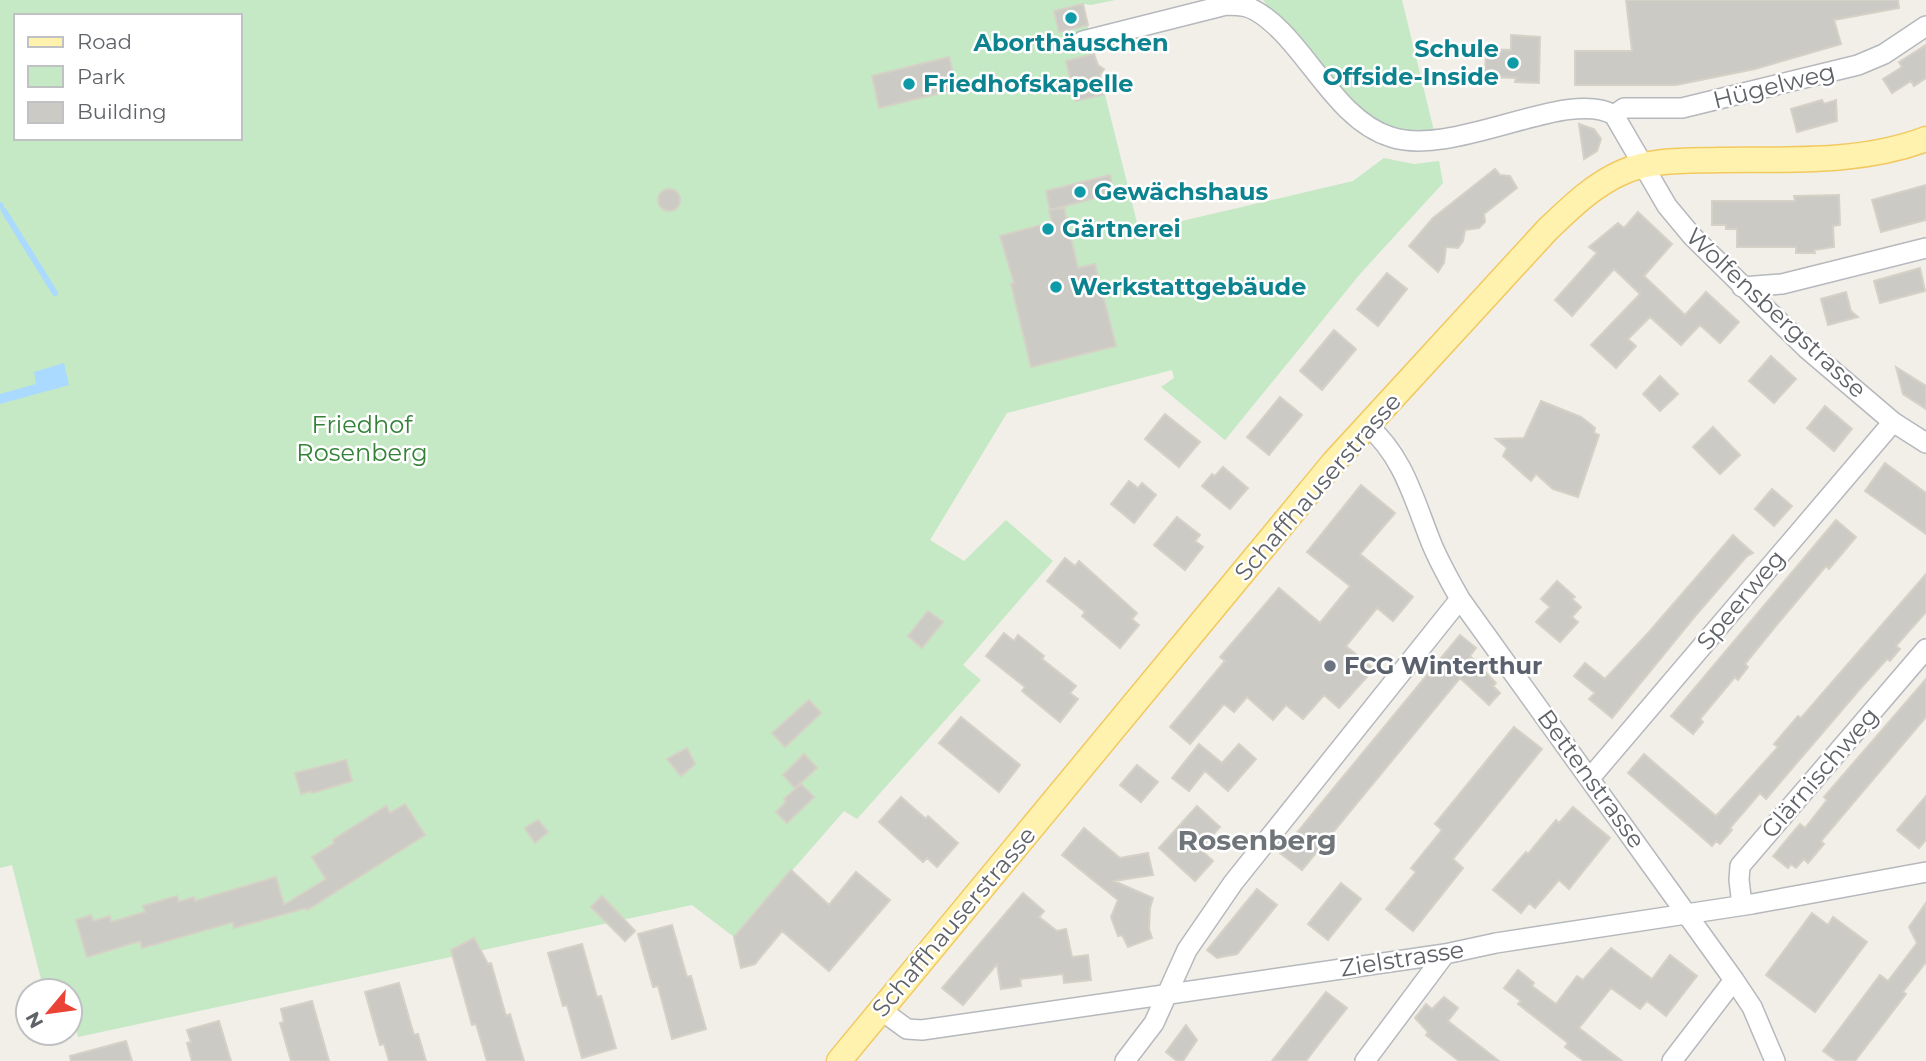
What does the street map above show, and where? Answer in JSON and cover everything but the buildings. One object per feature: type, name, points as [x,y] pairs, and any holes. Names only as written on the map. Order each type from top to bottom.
[{"type":"main road","name":"Schaffhauserstrasse","points":[[839,1061],[1334,462],[1546,230],[1590,191],[1624,171],[1643,165],[1676,161],[1849,157],[1893,150],[1926,139]]},
{"type":"street","points":[[1083,41],[1210,9],[1238,5],[1256,11],[1271,21],[1353,116],[1376,132],[1392,138],[1415,143],[1436,141],[1551,114],[1589,108],[1603,109],[1614,115]]},
{"type":"street","name":"Hügelweg","points":[[1614,115],[1623,108],[1682,108],[1827,74],[1884,54],[1926,26]]},
{"type":"street","name":"Wolfensbergstrasse","points":[[1614,115],[1667,206],[1692,236],[1806,348],[1894,422],[1926,443]]},
{"type":"street","points":[[1742,287],[1782,285],[1926,248]]},
{"type":"street","name":"Speerweg","points":[[1590,778],[1894,422]]},
{"type":"street","name":"Bettenstrasse","points":[[1367,425],[1392,451],[1408,480],[1443,570],[1460,600],[1734,980],[1752,1007],[1775,1061]]},
{"type":"street","points":[[1125,1061],[1154,1023],[1187,950],[1233,883],[1460,600]]},
{"type":"street","name":"Glärnischweg","points":[[1742,905],[1740,866],[1926,649]]},
{"type":"street","name":"Zielstrasse","points":[[881,1010],[907,1029],[922,1030],[1445,954],[1496,943],[1688,914],[1926,872]]},
{"type":"street","points":[[1365,1061],[1445,954]]},
{"type":"street","points":[[1672,1061],[1734,980]]},
{"type":"green space","name":"Friedhof Rosenberg","points":[[0,0],[1115,0],[1083,4],[1093,53],[1102,72],[1100,75],[1139,231],[1353,181],[1384,158],[1414,164],[1439,161],[1443,183],[1360,274],[1225,440],[1161,387],[1174,378],[1172,370],[1007,413],[930,540],[964,561],[1006,520],[1053,561],[963,665],[981,680],[857,819],[844,811],[734,937],[692,905],[84,1036],[84,977],[40,977],[12,865],[0,868]]},
{"type":"green space","points":[[1263,0],[1402,0],[1434,131],[1401,131],[1375,121],[1352,101]]},
{"type":"water","points":[[64,363],[69,385],[0,404],[0,394],[36,384],[34,372]]},
{"type":"waterway","points":[[4,211],[55,293]]},
{"type":"place","name":"Aborthäuschen","points":[[1071,18]]},
{"type":"place","name":"Schule Offside-Inside","points":[[1513,63]]},
{"type":"place","name":"Friedhofskapelle","points":[[909,84]]},
{"type":"place","name":"Gewächshaus","points":[[1080,192]]},
{"type":"place","name":"Gärtnerei","points":[[1048,229]]},
{"type":"place","name":"Werkstattgebäude","points":[[1056,287]]},
{"type":"place","name":"FCG Winterthur","points":[[1330,666]]},
{"type":"district","name":"Rosenberg","points":[[1257,840]]}]
